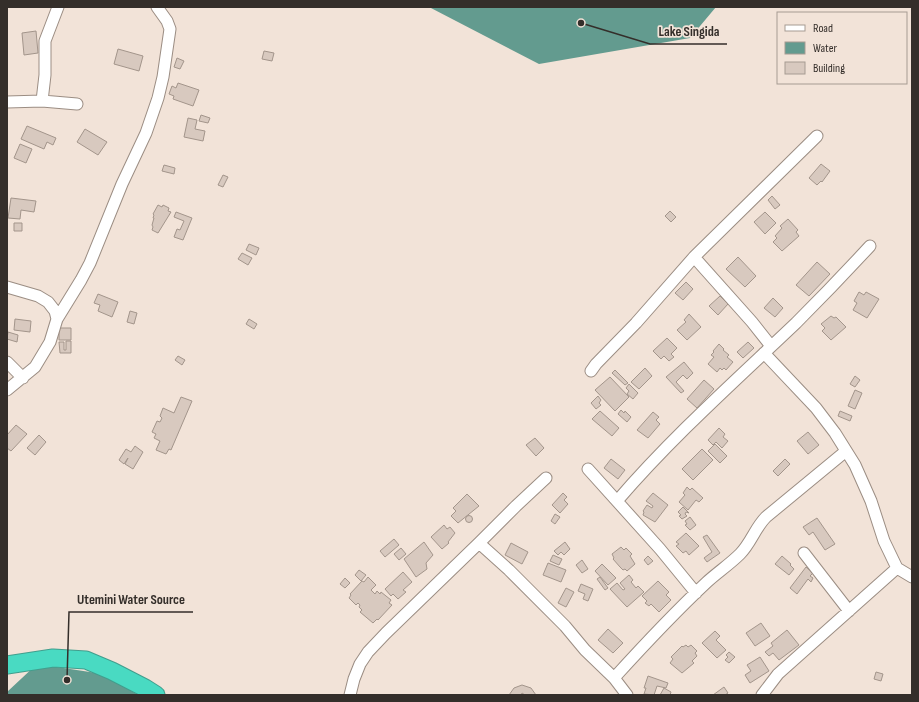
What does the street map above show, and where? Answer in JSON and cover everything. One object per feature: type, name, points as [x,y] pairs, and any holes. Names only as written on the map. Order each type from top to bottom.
[{"type":"highway","points":[[7,673],[15,664],[53,658],[86,660],[112,671],[156,695]]},
{"type":"street","points":[[42,101],[45,75],[45,41],[58,7]]},
{"type":"street","points":[[7,390],[35,367],[43,356],[50,342],[57,319],[90,263],[120,190],[146,133],[158,98],[163,77],[170,29],[168,21],[157,7]]},
{"type":"street","points":[[7,102],[42,101],[77,104]]},
{"type":"street","points":[[591,371],[636,323],[694,257],[817,136]]},
{"type":"street","points":[[617,501],[675,438],[804,314],[870,246]]},
{"type":"street","points":[[694,257],[752,322],[768,349],[835,433],[855,465],[871,501],[884,541],[897,568],[912,577]]},
{"type":"street","points":[[7,287],[38,296],[48,302],[55,311],[57,319]]},
{"type":"street","points":[[7,362],[23,378]]},
{"type":"street","points":[[614,678],[696,592],[740,554],[760,523],[766,517],[846,451]]},
{"type":"street","points":[[588,469],[660,549],[696,592]]},
{"type":"street","points":[[350,695],[360,664],[368,652],[546,478]]},
{"type":"street","points":[[479,543],[532,592],[565,626],[585,650],[614,678],[626,695]]},
{"type":"street","points":[[804,553],[849,611]]},
{"type":"street","points":[[762,695],[778,674],[897,568]]},
{"type":"water","points":[[429,7],[716,7],[690,38],[539,64]]},
{"type":"water","points":[[37,664],[103,674],[138,695],[7,695],[7,692]]},
{"type":"building","points":[[36,31],[38,53],[24,55],[22,33]]},
{"type":"building","points":[[118,49],[143,56],[139,71],[114,64]]},
{"type":"building","points":[[264,51],[274,53],[272,61],[262,59]]},
{"type":"building","points":[[177,58],[184,61],[180,69],[174,67]]},
{"type":"building","points":[[178,83],[199,90],[193,106],[173,99],[174,96],[169,94],[172,86],[176,88]]},
{"type":"building","points":[[201,115],[210,118],[208,123],[199,121]]},
{"type":"building","points":[[188,118],[197,120],[195,129],[205,131],[203,141],[184,137]]},
{"type":"building","points":[[27,126],[56,138],[53,145],[47,142],[44,149],[21,139]]},
{"type":"building","points":[[85,129],[107,142],[98,155],[77,142]]},
{"type":"building","points":[[20,144],[32,149],[26,163],[14,158]]},
{"type":"building","points":[[821,164],[830,171],[822,182],[821,181],[817,185],[809,178]]},
{"type":"building","points":[[164,165],[175,168],[174,174],[162,171]]},
{"type":"building","points":[[223,175],[228,177],[223,187],[218,185]]},
{"type":"building","points":[[772,196],[780,205],[775,209],[768,200]]},
{"type":"building","points":[[11,198],[36,201],[34,212],[21,210],[20,219],[8,218]]},
{"type":"building","points":[[158,205],[162,207],[163,205],[169,208],[168,211],[171,212],[158,233],[152,230],[152,225],[154,218],[153,214]]},
{"type":"building","points":[[670,211],[676,217],[671,222],[665,216]]},
{"type":"building","points":[[176,212],[192,218],[183,240],[174,237],[177,229],[180,230],[184,221],[174,217]]},
{"type":"building","points":[[765,212],[776,223],[765,234],[754,222]]},
{"type":"building","points":[[788,219],[798,230],[796,232],[799,236],[782,251],[773,242],[777,238],[775,236],[782,228],[780,226]]},
{"type":"building","points":[[14,223],[22,223],[22,231],[14,231]]},
{"type":"building","points":[[249,244],[259,248],[256,255],[246,250]]},
{"type":"building","points":[[242,253],[252,258],[248,265],[238,259]]},
{"type":"building","points":[[738,257],[756,276],[745,287],[726,269]]},
{"type":"building","points":[[817,262],[830,274],[809,296],[796,285]]},
{"type":"building","points":[[686,282],[693,289],[683,300],[675,293]]},
{"type":"building","points":[[859,292],[864,295],[866,292],[879,299],[867,318],[853,310],[857,303],[854,301]]},
{"type":"building","points":[[98,294],[118,302],[112,317],[98,311],[100,305],[94,303]]},
{"type":"building","points":[[720,296],[728,304],[718,315],[709,306]]},
{"type":"building","points":[[773,298],[783,308],[775,317],[764,308]]},
{"type":"building","points":[[130,311],[137,313],[134,324],[127,322]]},
{"type":"building","points":[[689,314],[701,327],[687,340],[677,330],[686,322],[684,320]]},
{"type":"building","points":[[831,316],[834,318],[836,317],[846,327],[831,340],[822,331],[825,328],[821,324]]},
{"type":"building","points":[[15,319],[31,321],[30,332],[14,330]]},
{"type":"building","points":[[249,319],[257,324],[254,329],[246,324]]},
{"type":"building","points":[[59,328],[71,328],[71,340],[59,340]]},
{"type":"building","points":[[8,332],[18,335],[17,342],[7,339]]},
{"type":"building","points":[[667,338],[677,348],[671,354],[674,357],[669,361],[664,356],[661,359],[653,351]]},
{"type":"building","points":[[66,341],[71,341],[71,353],[60,353],[59,342],[64,342],[64,350],[66,350]]},
{"type":"building","points":[[748,342],[754,348],[743,358],[737,352]]},
{"type":"building","points":[[719,344],[729,355],[727,357],[733,362],[726,370],[724,368],[722,370],[720,368],[717,372],[708,364],[714,357],[711,355],[714,352],[713,351]]},
{"type":"building","points":[[178,356],[185,360],[182,365],[175,360]]},
{"type":"building","points":[[684,362],[693,373],[687,379],[683,375],[676,382],[684,391],[681,393],[666,377]]},
{"type":"building","points":[[645,368],[652,376],[639,389],[631,382]]},
{"type":"building","points":[[615,370],[628,383],[625,385],[612,373]]},
{"type":"building","points":[[855,376],[860,380],[855,387],[850,384]]},
{"type":"building","points":[[610,377],[629,397],[615,411],[595,390]]},
{"type":"building","points":[[704,380],[714,389],[697,408],[687,399]]},
{"type":"building","points":[[629,384],[638,393],[633,399],[627,394],[629,391],[626,388]]},
{"type":"building","points":[[855,390],[862,393],[855,409],[848,406]]},
{"type":"building","points":[[598,396],[601,400],[599,403],[601,405],[596,409],[591,403]]},
{"type":"building","points":[[181,397],[192,401],[171,450],[169,449],[166,454],[156,450],[160,441],[154,438],[156,434],[152,432],[157,421],[160,422],[162,418],[160,416],[163,408],[174,413]]},
{"type":"building","points":[[621,410],[624,413],[625,411],[631,417],[627,422],[618,414]]},
{"type":"building","points":[[600,411],[619,428],[612,436],[592,419]]},
{"type":"building","points":[[840,411],[852,416],[850,421],[838,416]]},
{"type":"building","points":[[653,412],[659,417],[656,420],[660,424],[648,438],[637,430]]},
{"type":"building","points":[[16,425],[27,434],[11,451],[7,448],[7,435]]},
{"type":"building","points":[[719,428],[725,434],[723,437],[728,441],[722,448],[716,442],[713,445],[708,440]]},
{"type":"building","points":[[808,432],[819,445],[808,454],[797,441]]},
{"type":"building","points":[[39,435],[46,442],[35,455],[27,448]]},
{"type":"building","points":[[535,438],[544,448],[536,456],[526,445]]},
{"type":"building","points":[[715,444],[727,456],[720,463],[708,451]]},
{"type":"building","points":[[135,446],[143,452],[133,469],[125,464],[128,458],[124,464],[119,460],[126,449],[131,452]]},
{"type":"building","points":[[702,449],[713,460],[693,480],[682,469]]},
{"type":"building","points":[[611,459],[625,470],[618,479],[604,468]]},
{"type":"building","points":[[785,459],[790,464],[778,476],[773,471]]},
{"type":"building","points":[[687,487],[690,490],[692,488],[703,498],[699,502],[696,500],[688,510],[679,502],[685,495],[683,493]]},
{"type":"building","points":[[563,493],[567,497],[564,500],[568,504],[560,513],[552,505]]},
{"type":"building","points":[[653,493],[668,505],[655,522],[643,515],[643,511],[647,505],[652,508],[653,506],[646,501]]},
{"type":"building","points":[[467,494],[479,506],[458,523],[451,516],[456,511],[453,508]]},
{"type":"building","points":[[683,507],[689,513],[686,512],[685,514],[687,516],[682,519],[678,512]]},
{"type":"building","points":[[555,514],[560,517],[555,524],[551,521]]},
{"type":"building","points":[[469,515],[472,516],[472,522],[469,523],[466,522],[465,519],[466,516]]},
{"type":"building","points":[[690,517],[696,525],[690,530],[685,525],[687,524],[685,521]]},
{"type":"building","points":[[817,518],[835,544],[825,550],[813,532],[809,535],[803,527]]},
{"type":"building","points":[[444,525],[447,529],[450,527],[455,533],[448,542],[449,543],[442,549],[431,537]]},
{"type":"building","points":[[686,533],[699,546],[689,555],[686,551],[683,553],[676,546],[679,544],[676,542]]},
{"type":"building","points":[[707,535],[720,553],[707,562],[704,558],[712,552],[703,537]]},
{"type":"building","points":[[394,539],[399,545],[385,557],[380,551]]},
{"type":"building","points":[[424,542],[433,555],[426,563],[427,569],[416,577],[404,559]]},
{"type":"building","points":[[565,542],[570,549],[564,555],[561,552],[558,555],[554,551]]},
{"type":"building","points":[[511,543],[528,552],[522,564],[505,555]]},
{"type":"building","points":[[621,547],[624,550],[626,548],[632,554],[630,556],[635,564],[627,571],[625,569],[623,570],[613,559],[612,554]]},
{"type":"building","points":[[401,548],[406,554],[399,560],[394,554]]},
{"type":"building","points":[[553,555],[562,559],[559,565],[550,561]]},
{"type":"building","points":[[648,556],[653,561],[648,565],[644,560]]},
{"type":"building","points":[[782,556],[794,569],[789,575],[775,564]]},
{"type":"building","points":[[582,560],[588,569],[582,573],[576,565]]},
{"type":"building","points":[[548,563],[566,570],[561,582],[543,575]]},
{"type":"building","points":[[602,564],[616,578],[608,585],[595,571]]},
{"type":"building","points":[[806,567],[813,573],[810,576],[813,578],[811,582],[808,579],[797,594],[790,588]]},
{"type":"building","points":[[359,570],[366,575],[361,581],[355,575]]},
{"type":"building","points":[[403,572],[412,582],[403,590],[406,592],[398,599],[393,594],[391,596],[385,589]]},
{"type":"building","points":[[629,575],[633,580],[631,582],[636,588],[638,586],[644,592],[627,607],[610,589],[617,583],[623,590],[625,589],[620,583]]},
{"type":"building","points":[[368,577],[376,585],[371,590],[375,594],[377,591],[380,594],[381,592],[391,600],[389,603],[392,605],[378,620],[377,619],[373,623],[360,612],[362,610],[359,607],[360,605],[358,603],[356,605],[349,598],[351,595],[350,594],[362,581],[364,582]]},
{"type":"building","points":[[600,577],[608,588],[605,590],[597,579]]},
{"type":"building","points":[[345,578],[350,583],[345,588],[340,584]]},
{"type":"building","points":[[658,581],[669,592],[666,595],[671,600],[659,612],[651,604],[649,606],[645,603],[647,601],[642,596]]},
{"type":"building","points":[[581,584],[593,589],[588,601],[583,599],[585,594],[578,591]]},
{"type":"building","points":[[566,588],[574,592],[566,607],[558,603]]},
{"type":"building","points":[[761,623],[770,636],[755,646],[746,633]]},
{"type":"building","points":[[608,629],[623,643],[613,653],[598,640]]},
{"type":"building","points":[[787,630],[799,645],[779,660],[773,653],[769,656],[765,652],[773,646],[771,643]]},
{"type":"building","points":[[715,631],[720,636],[716,640],[726,650],[717,658],[702,643]]},
{"type":"building","points":[[686,645],[688,647],[691,645],[697,651],[695,653],[697,656],[692,661],[694,663],[682,673],[670,663],[673,659],[671,657],[682,646],[683,647]]},
{"type":"building","points":[[729,652],[735,657],[729,663],[725,660],[728,657],[726,655]]},
{"type":"building","points":[[760,657],[769,671],[750,683],[745,675],[751,671],[747,665]]},
{"type":"building","points":[[876,672],[883,674],[881,681],[874,679]]},
{"type":"building","points":[[648,676],[668,683],[666,688],[657,686],[654,695],[644,694],[646,688],[644,688]]},
{"type":"building","points":[[522,685],[531,688],[536,695],[525,695],[522,693],[521,695],[509,695],[514,688]]},
{"type":"building","points":[[724,687],[728,693],[725,695],[713,695]]},
{"type":"building","points":[[664,688],[671,692],[670,695],[660,695]]},
{"type":"place","name":"Lake Singida","points":[[581,23]]},
{"type":"place","name":"Utemini Water Source","points":[[67,680]]}]
